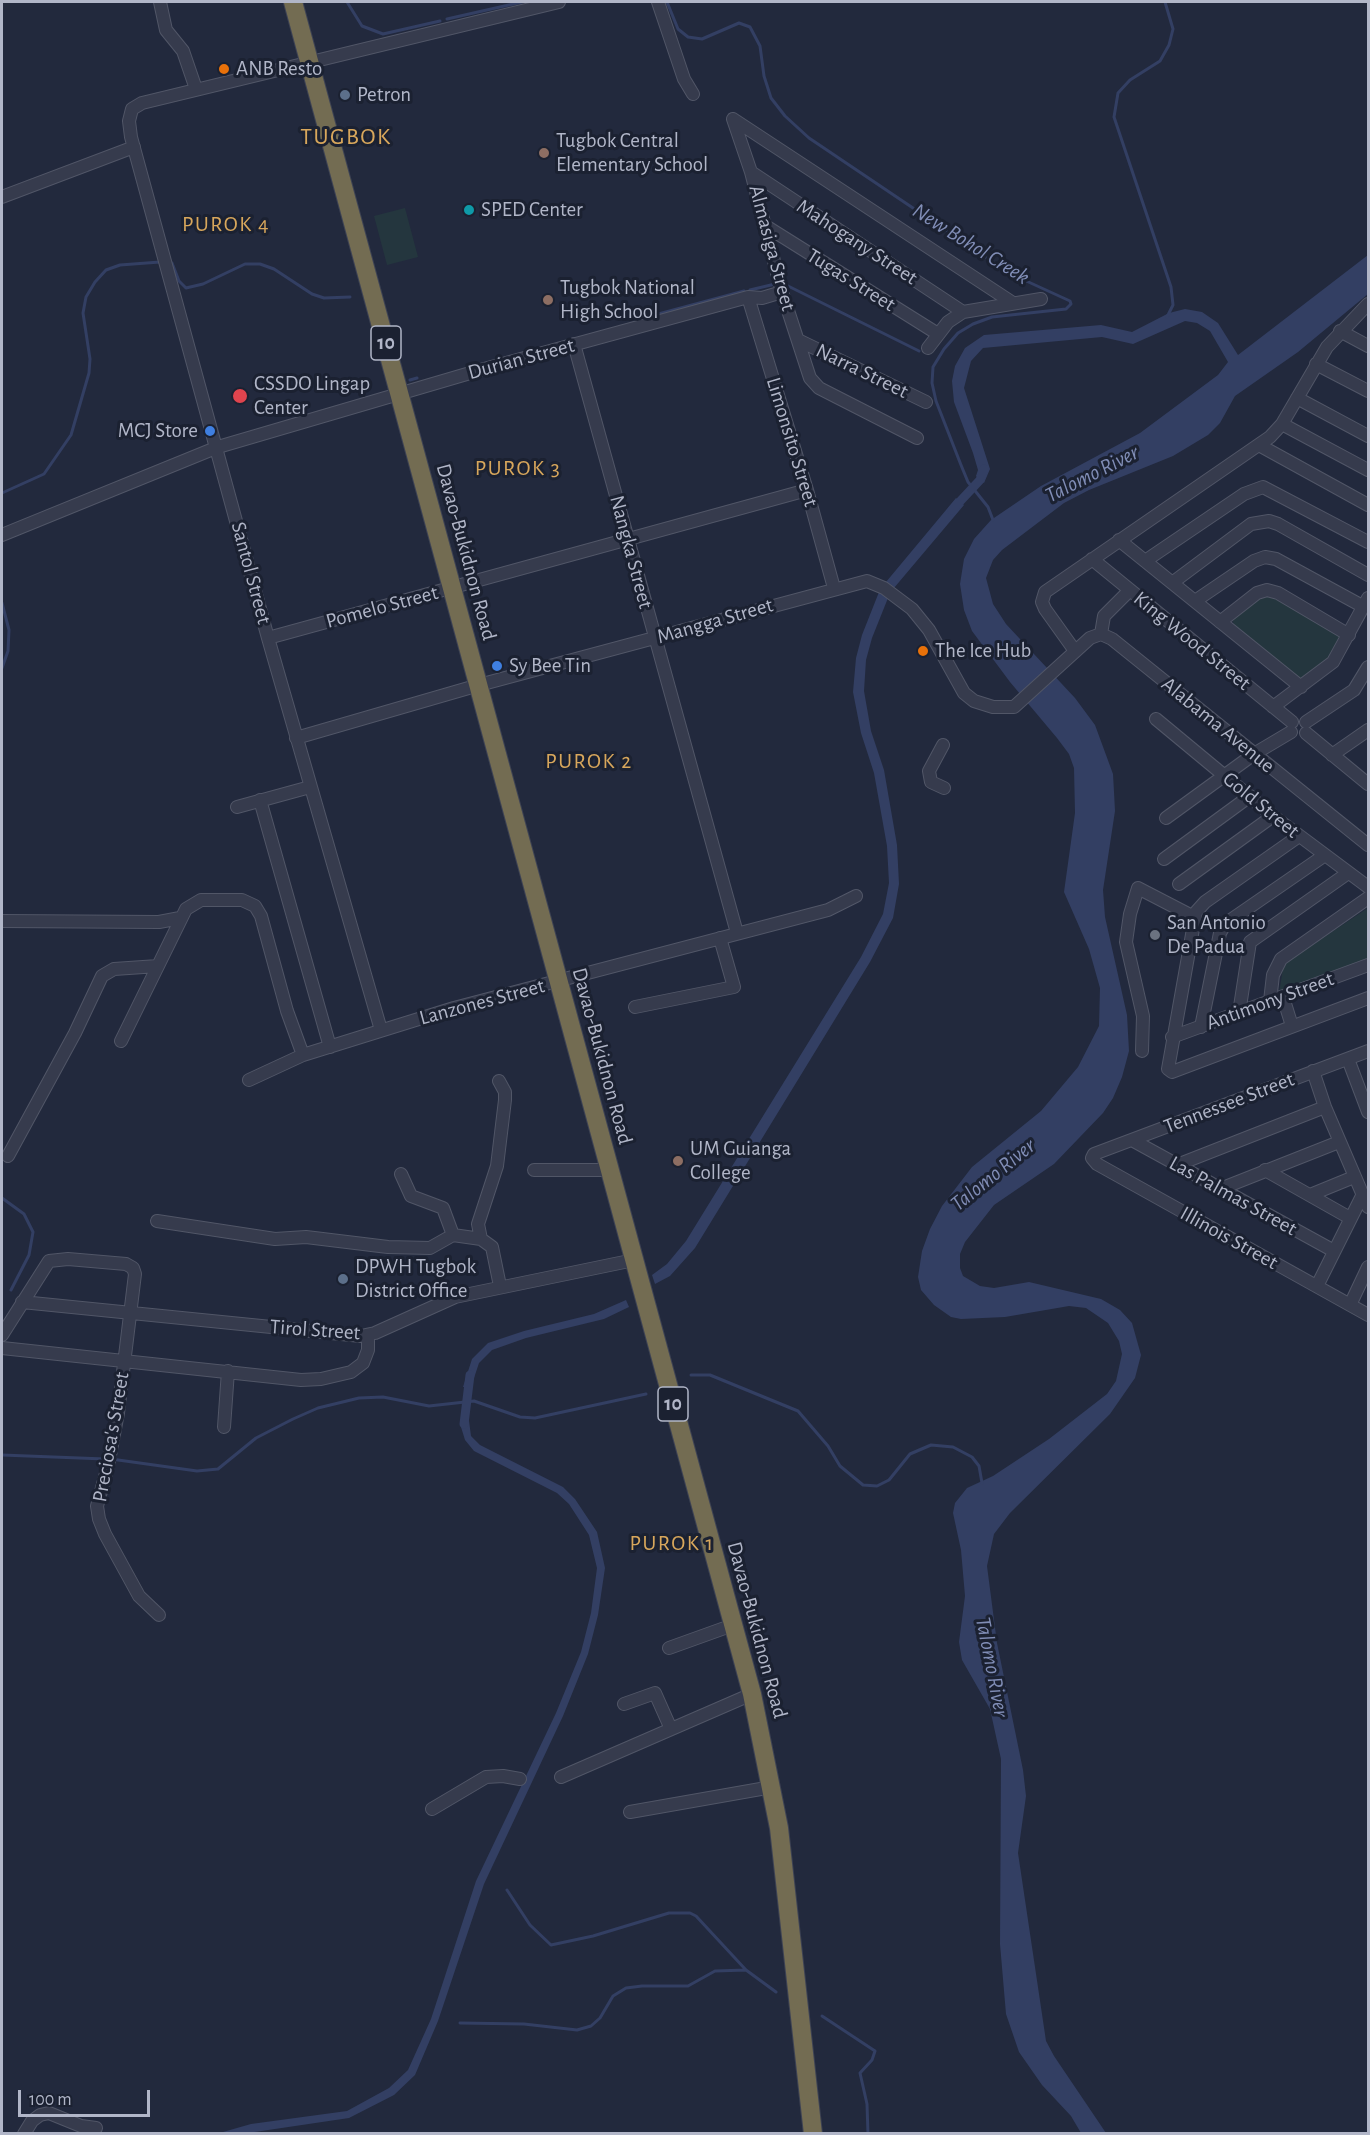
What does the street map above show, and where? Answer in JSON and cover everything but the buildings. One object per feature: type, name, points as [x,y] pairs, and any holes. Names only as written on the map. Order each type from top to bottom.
[{"type":"highway","name":"Davao-Bukidnon Road","points":[[292,2],[752,1694],[772,1787],[813,2133]]},
{"type":"street","points":[[160,2],[166,30],[183,51],[196,89],[559,2]]},
{"type":"street","points":[[658,2],[684,79],[693,94]]},
{"type":"street","name":"Santol Street","points":[[196,89],[136,105],[130,115],[129,128],[218,447],[268,638],[381,1030]]},
{"type":"street","name":"Almasiga Street","points":[[917,438],[819,388],[810,378],[782,292],[751,172],[734,119],[1013,303]]},
{"type":"street","points":[[2,197],[134,147]]},
{"type":"street","name":"Mahogany Street","points":[[751,172],[963,312]]},
{"type":"street","name":"Tugas Street","points":[[765,225],[938,334]]},
{"type":"street","name":"Durian Street","points":[[2,535],[218,447],[574,344],[748,297],[762,298],[782,292]]},
{"type":"street","name":"Limonsito Street","points":[[748,297],[807,490],[834,588]]},
{"type":"street","points":[[928,348],[938,334],[963,312],[1041,299]]},
{"type":"street","points":[[1129,591],[1104,616],[1101,634],[1090,638],[1070,655],[1045,609],[1042,598],[1047,590],[1259,445],[1282,424],[1316,364],[1340,331],[1368,304]]},
{"type":"street","points":[[1340,331],[1368,346]]},
{"type":"street","name":"Narra Street","points":[[798,340],[926,402]]},
{"type":"street","name":"Nangka Street","points":[[574,344],[737,933]]},
{"type":"street","points":[[1316,364],[1368,392]]},
{"type":"street","points":[[1297,398],[1368,436]]},
{"type":"street","points":[[1282,424],[1368,470]]},
{"type":"street","points":[[1259,445],[1368,504]]},
{"type":"street","points":[[1144,561],[1244,494],[1263,487],[1368,542]]},
{"type":"street","name":"Pomelo Street","points":[[268,638],[807,490]]},
{"type":"street","points":[[1172,583],[1251,524],[1269,521],[1368,575]]},
{"type":"street","points":[[1119,540],[1301,687]]},
{"type":"street","points":[[1195,601],[1265,556],[1276,559],[1366,602],[1333,662],[1274,707]]},
{"type":"street","name":"King Wood Street","points":[[1092,559],[1274,707],[1292,727]]},
{"type":"street","name":"Mangga Street","points":[[296,738],[479,685],[867,581],[895,595],[923,622],[951,673],[968,697],[999,708],[1010,709],[1070,655]]},
{"type":"street","points":[[1220,622],[1257,593],[1267,590],[1278,593],[1349,635]]},
{"type":"street","name":"Alabama Avenue","points":[[1101,634],[1126,648],[1368,845]]},
{"type":"street","points":[[1166,818],[1292,727],[1298,736],[1354,690],[1368,667]]},
{"type":"street","name":"Gold Street","points":[[1156,718],[1273,816],[1368,887]]},
{"type":"street","points":[[1306,728],[1332,755],[1368,784]]},
{"type":"street","points":[[1332,755],[1368,730]]},
{"type":"street","points":[[943,745],[929,771],[931,782],[944,788]]},
{"type":"street","points":[[237,807],[310,787]]},
{"type":"street","points":[[1164,859],[1250,796]]},
{"type":"street","points":[[260,801],[330,1047]]},
{"type":"street","points":[[1179,884],[1273,816]]},
{"type":"street","points":[[1299,836],[1205,902],[1194,917],[1172,1037],[1169,1071],[1172,1072],[1368,998]]},
{"type":"street","points":[[1201,1027],[1220,933],[1225,924],[1325,855]]},
{"type":"street","points":[[1239,1013],[1250,942],[1348,873]]},
{"type":"street","points":[[1142,1051],[1143,1017],[1126,942],[1130,914],[1138,888],[1194,917]]},
{"type":"street","name":"Lanzones Street","points":[[249,1080],[303,1055],[381,1030],[454,1008],[828,910],[856,896]]},
{"type":"street","points":[[1270,1001],[1273,975],[1281,959],[1368,898]]},
{"type":"street","points":[[121,1041],[186,909],[201,900],[242,900],[255,906],[261,916],[287,1011],[303,1055]]},
{"type":"street","points":[[2,921],[159,922],[180,918]]},
{"type":"street","points":[[635,1007],[734,987],[720,938]]},
{"type":"street","name":"Antimony Street","points":[[1172,1037],[1368,965]]},
{"type":"street","points":[[8,1156],[75,1033],[102,976],[114,969],[158,966]]},
{"type":"street","points":[[1283,997],[1292,1026]]},
{"type":"street","name":"Tennessee Street","points":[[1092,1158],[1094,1154],[1368,1051]]},
{"type":"street","points":[[1348,1059],[1368,1112]]},
{"type":"street","points":[[1313,1071],[1339,1142],[1368,1207]]},
{"type":"street","points":[[498,1081],[505,1092],[505,1100],[497,1166],[478,1224],[481,1239],[494,1252],[500,1286]]},
{"type":"street","points":[[1177,1165],[1325,1107]]},
{"type":"street","name":"Las Palmas Street","points":[[1132,1140],[1334,1251]]},
{"type":"street","points":[[1220,1189],[1339,1142]]},
{"type":"street","name":"Illinois Street","points":[[1092,1158],[1097,1164],[1368,1315]]},
{"type":"street","points":[[534,1170],[610,1170]]},
{"type":"street","points":[[1264,1170],[1350,1218]]},
{"type":"street","points":[[401,1174],[411,1196],[443,1208],[453,1235]]},
{"type":"street","points":[[1310,1195],[1354,1177]]},
{"type":"street","points":[[1317,1287],[1362,1196]]},
{"type":"street","points":[[157,1221],[275,1239],[306,1237],[388,1247],[430,1248],[453,1235],[481,1239]]},
{"type":"street","name":"Preciosa's Street","points":[[22,1302],[49,1261],[60,1258],[126,1264],[133,1268],[135,1274],[125,1359],[111,1452],[97,1506],[99,1519],[139,1596],[159,1615]]},
{"type":"street","name":"Tirol Street","points":[[22,1302],[368,1335],[455,1296],[634,1260]]},
{"type":"street","points":[[1350,1305],[1368,1267]]},
{"type":"street","points":[[2,1335],[22,1302]]},
{"type":"street","points":[[2,1348],[125,1359],[301,1380],[334,1377],[351,1371],[363,1363],[368,1350],[368,1335]]},
{"type":"street","points":[[224,1427],[228,1371]]},
{"type":"street","points":[[669,1648],[734,1625]]},
{"type":"street","points":[[624,1704],[656,1694],[671,1730]]},
{"type":"street","points":[[561,1777],[752,1694]]},
{"type":"street","points":[[432,1809],[486,1777],[503,1776],[520,1779]]},
{"type":"street","points":[[630,1812],[772,1787]]},
{"type":"street","points":[[24,2133],[32,2121],[40,2115],[49,2113],[81,2126],[96,2128]]},
{"type":"shaded area","points":[[405,208],[418,257],[387,265],[374,216]]},
{"type":"shaded area","points":[[1262,596],[1277,597],[1341,637],[1329,658],[1304,678],[1297,678],[1234,628],[1233,621],[1237,615]]},
{"type":"shaded area","points":[[1368,908],[1368,960],[1279,993],[1283,968],[1288,961]]},
{"type":"water","name":"Talomo River","points":[[1368,255],[1368,294],[1298,352],[1235,396],[1220,423],[1208,435],[1173,456],[1089,490],[1064,503],[1002,550],[993,560],[986,578],[993,604],[1006,624],[1075,698],[1095,725],[1113,774],[1115,811],[1103,890],[1105,917],[1127,1015],[1129,1051],[1122,1077],[1113,1098],[1103,1113],[1054,1164],[994,1205],[965,1242],[960,1254],[960,1268],[963,1276],[980,1286],[994,1288],[1029,1282],[1101,1299],[1120,1310],[1132,1323],[1141,1355],[1135,1378],[1110,1414],[1010,1513],[994,1534],[987,1566],[997,1643],[1023,1770],[1026,1796],[1018,1853],[1046,2041],[1106,2133],[1081,2133],[1071,2116],[1042,2085],[1019,2052],[1006,2014],[1000,1944],[1001,1759],[990,1709],[962,1660],[959,1642],[965,1596],[961,1550],[953,1513],[955,1503],[967,1488],[993,1476],[1049,1439],[1107,1394],[1116,1381],[1122,1354],[1119,1341],[1108,1323],[1086,1308],[1069,1306],[1005,1317],[961,1319],[951,1317],[934,1305],[921,1290],[918,1277],[922,1251],[942,1206],[972,1167],[1041,1111],[1078,1067],[1099,1026],[1100,988],[1089,949],[1064,892],[1075,813],[1074,768],[1069,754],[972,631],[964,610],[960,584],[964,559],[974,539],[991,520],[1041,486],[1140,433],[1218,375],[1228,362],[1210,331],[1197,323],[1185,321],[1133,344],[1102,337],[983,348],[971,361],[964,388],[990,469],[984,483],[976,476],[978,470],[954,402],[952,381],[955,366],[965,348],[984,335],[1101,325],[1132,332],[1169,313],[1185,309],[1202,312],[1218,323],[1238,355]]},
{"type":"water","points":[[956,498],[964,505],[894,588],[886,582]]},
{"type":"water","points":[[879,592],[888,598],[866,660],[864,691],[871,731],[884,770],[897,845],[899,884],[893,918],[870,962],[695,1248],[670,1276],[655,1284],[652,1275],[667,1264],[686,1241],[861,957],[883,914],[889,883],[887,846],[874,773],[861,733],[853,692],[856,658],[862,635]]},
{"type":"water","points":[[626,1300],[629,1307],[604,1319],[526,1338],[492,1350],[479,1363],[471,1387],[463,1387],[472,1359],[488,1343],[524,1331],[594,1314]]},
{"type":"water","points":[[461,1412],[468,1413],[471,1436],[480,1445],[563,1487],[575,1499],[597,1532],[605,1568],[598,1615],[588,1654],[563,1716],[484,1884],[438,2021],[415,2075],[394,2095],[349,2118],[248,2133],[216,2134],[251,2124],[347,2111],[389,2088],[408,2070],[431,2019],[476,1881],[556,1713],[581,1652],[591,1613],[597,1568],[589,1535],[569,1504],[557,1493],[474,1451],[465,1440],[461,1427]]},
{"type":"waterway","name":"New Bohol Creek","points":[[347,2],[362,26],[383,34],[440,21]]},
{"type":"waterway","name":"New Bohol Creek","points":[[447,19],[522,2]]},
{"type":"waterway","name":"New Bohol Creek","points":[[667,2],[678,29],[688,37],[702,39],[739,23],[750,27],[760,46],[764,76],[771,98],[785,116],[809,138],[1011,274],[1070,301],[1071,304],[1066,309],[992,317],[973,324],[958,333],[944,349],[933,367],[932,383],[936,401],[961,465],[968,482],[988,507],[993,520]]},
{"type":"waterway","points":[[1165,2],[1173,29],[1169,45],[1160,61],[1130,80],[1118,93],[1114,117],[1171,287],[1173,305],[1167,317]]},
{"type":"waterway","points":[[2,493],[44,474],[71,435],[89,373],[90,359],[83,313],[86,297],[95,282],[106,270],[120,265],[160,262]]},
{"type":"waterway","points":[[172,263],[179,281],[186,288],[203,284],[245,264],[260,264],[274,269],[312,294],[324,298],[350,297]]},
{"type":"waterway","points":[[750,290],[775,284]]},
{"type":"waterway","points":[[784,284],[919,351]]},
{"type":"waterway","points":[[651,316],[744,291]]},
{"type":"waterway","points":[[410,380],[417,378]]},
{"type":"waterway","points":[[952,510],[980,480],[984,469]]},
{"type":"waterway","points":[[2,603],[9,630],[8,651],[2,668]]},
{"type":"waterway","points":[[2,1198],[24,1214],[33,1232],[29,1255],[11,1290]]},
{"type":"waterway","points":[[464,1424],[470,1375]]},
{"type":"waterway","points":[[691,1375],[710,1375],[798,1411],[828,1446],[840,1466],[863,1485],[877,1486],[889,1480],[910,1454],[931,1445],[953,1447],[972,1457],[979,1466],[982,1483]]},
{"type":"waterway","points":[[111,1459],[197,1471],[218,1469],[256,1438],[293,1419],[318,1408],[359,1398],[383,1397],[429,1406],[474,1401],[520,1417],[535,1418],[646,1394]]},
{"type":"waterway","points":[[2,1455],[105,1459]]},
{"type":"waterway","points":[[507,1890],[530,1925],[551,1945],[593,1936],[669,1913],[690,1913],[696,1916],[746,1970],[776,1992]]},
{"type":"waterway","points":[[460,2023],[524,2024],[577,2030],[591,2026],[600,2018],[613,1996],[626,1988],[688,1986],[715,1971],[746,1970]]},
{"type":"waterway","points":[[822,2016],[875,2051],[872,2060],[860,2073],[867,2104],[868,2134]]},
{"type":"place","name":"ANB Resto","points":[[224,69]]},
{"type":"place","name":"Petron","points":[[345,95]]},
{"type":"place","name":"Tugbok Central Elementary School","points":[[544,153]]},
{"type":"place","name":"SPED Center","points":[[469,210]]},
{"type":"place","name":"Tugbok National High School","points":[[548,300]]},
{"type":"place","name":"CSSDO Lingap Center","points":[[240,396]]},
{"type":"place","name":"MCJ Store","points":[[210,431]]},
{"type":"place","name":"The Ice Hub","points":[[923,651]]},
{"type":"place","name":"Sy Bee Tin","points":[[497,666]]},
{"type":"place","name":"San Antonio De Padua","points":[[1155,935]]},
{"type":"place","name":"UM Guianga College","points":[[678,1161]]},
{"type":"place","name":"DPWH Tugbok District Office","points":[[343,1279]]},
{"type":"district","name":"TUGBOK","points":[[346,137]]},
{"type":"district","name":"PUROK 4","points":[[226,224]]},
{"type":"district","name":"PUROK 3","points":[[518,468]]},
{"type":"district","name":"PUROK 2","points":[[589,761]]},
{"type":"district","name":"PUROK 1","points":[[672,1543]]}]
